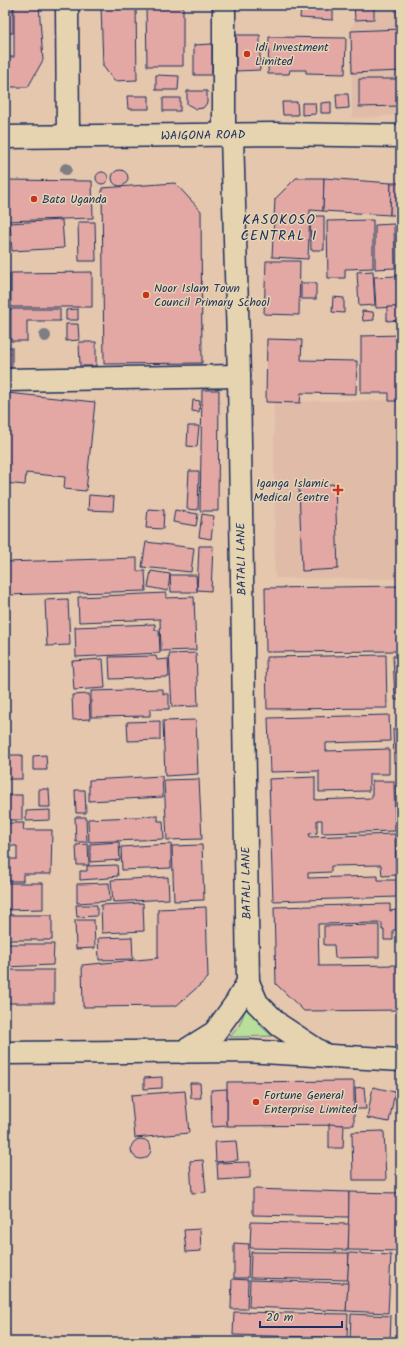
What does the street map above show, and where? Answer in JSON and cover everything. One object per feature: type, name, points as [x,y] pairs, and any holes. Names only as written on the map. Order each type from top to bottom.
[{"type":"street","points":[[67,5],[68,136]]},
{"type":"street","name":"BATALI LANE","points":[[224,5],[238,376],[248,982],[257,1003],[279,1025],[326,1056]]},
{"type":"street","name":"WAIGONA ROAD","points":[[5,137],[275,134],[401,136]]},
{"type":"street","points":[[5,380],[238,376]]},
{"type":"street","points":[[183,1052],[215,1032],[236,1003],[248,982]]},
{"type":"street","points":[[5,1053],[246,1051],[401,1060]]},
{"type":"shaded area","points":[[354,5],[401,5],[401,115],[352,118],[351,31],[355,20]]},
{"type":"shaded area","name":"Iganga Islamic Medical Centre","points":[[401,400],[401,579],[275,578],[274,402]]},
{"type":"green space","points":[[247,1006],[261,1026],[272,1036],[230,1037],[239,1026]]},
{"type":"building","points":[[5,5],[13,5],[13,33],[5,33]]},
{"type":"building","points":[[14,5],[39,5],[43,60],[28,87],[5,87],[5,57],[14,57]]},
{"type":"building","points":[[101,5],[136,5],[137,80],[114,81],[103,66]]},
{"type":"building","points":[[146,5],[183,5],[183,66],[147,66]]},
{"type":"building","points":[[336,5],[336,6],[297,6]]},
{"type":"building","points":[[354,5],[374,5],[374,19],[355,20]]},
{"type":"building","points":[[397,5],[401,5],[401,15],[397,15]]},
{"type":"building","points":[[301,7],[333,8],[333,20],[300,18]]},
{"type":"building","points":[[401,29],[401,71],[352,73],[351,31]]},
{"type":"building","points":[[236,35],[260,35],[260,70],[236,71]]},
{"type":"building","points":[[269,37],[346,38],[345,74],[306,73],[306,70],[290,70],[289,74],[268,74]]},
{"type":"building","points":[[212,44],[212,75],[194,75],[194,45]]},
{"type":"building","points":[[156,75],[179,76],[178,90],[156,90]]},
{"type":"building","points":[[359,79],[401,79],[401,106],[359,107]]},
{"type":"building","points":[[187,91],[207,91],[207,103],[203,108],[196,109],[187,104]]},
{"type":"building","points":[[336,94],[348,94],[349,108],[337,109]]},
{"type":"building","points":[[127,96],[149,96],[149,109],[128,109]]},
{"type":"building","points":[[163,98],[180,98],[180,111],[163,111]]},
{"type":"building","points":[[282,102],[297,102],[298,115],[283,115]]},
{"type":"building","points":[[331,102],[331,113],[321,113],[321,103]]},
{"type":"building","points":[[302,103],[315,103],[316,114],[302,115]]},
{"type":"building","points":[[120,170],[127,175],[128,178],[123,185],[120,186],[113,181],[112,178],[117,171]]},
{"type":"building","points":[[100,172],[104,172],[108,178],[104,184],[100,184],[96,180],[96,176]]},
{"type":"building","points":[[296,178],[324,178],[323,211],[310,210],[308,259],[272,257],[275,199]]},
{"type":"building","points":[[324,178],[391,183],[390,215],[323,211]]},
{"type":"building","points":[[5,180],[92,181],[93,218],[5,221]]},
{"type":"building","points":[[175,183],[201,211],[202,363],[104,364],[102,188]]},
{"type":"building","points":[[391,183],[401,183],[401,215],[390,215]]},
{"type":"building","points":[[310,216],[324,216],[324,250],[311,250]]},
{"type":"building","points":[[399,219],[401,219],[401,288],[399,288]]},
{"type":"building","points":[[62,220],[64,248],[12,251],[10,223]]},
{"type":"building","points":[[373,220],[373,268],[345,269],[345,278],[328,278],[327,221]]},
{"type":"building","points":[[78,222],[95,222],[96,261],[79,261]]},
{"type":"building","points":[[394,224],[395,268],[375,269],[375,225]]},
{"type":"building","points":[[266,261],[300,261],[299,315],[264,314]]},
{"type":"building","points":[[373,271],[375,305],[359,306],[357,272]]},
{"type":"building","points":[[92,272],[92,307],[11,307],[11,273]]},
{"type":"building","points":[[5,273],[9,273],[9,311],[5,311]]},
{"type":"building","points":[[397,276],[398,307],[376,308],[374,277]]},
{"type":"building","points":[[301,283],[316,283],[316,299],[301,299]]},
{"type":"building","points":[[333,297],[344,298],[344,313],[332,312]]},
{"type":"building","points":[[387,307],[398,307],[399,320],[387,321]]},
{"type":"building","points":[[11,309],[60,309],[60,321],[27,321],[27,341],[11,341]]},
{"type":"building","points":[[78,309],[78,320],[66,320],[66,310]]},
{"type":"building","points":[[362,311],[373,312],[374,320],[363,321]]},
{"type":"building","points":[[66,324],[78,324],[79,340],[66,341]]},
{"type":"building","points":[[401,335],[401,401],[389,401],[389,393],[361,393],[361,336]]},
{"type":"building","points":[[267,339],[302,340],[301,360],[357,361],[356,394],[301,393],[300,403],[266,402]]},
{"type":"building","points":[[79,342],[96,342],[96,366],[80,366]]},
{"type":"building","points":[[5,347],[12,347],[12,368],[5,368]]},
{"type":"building","points":[[202,390],[219,390],[218,511],[200,511]]},
{"type":"building","points":[[7,393],[95,402],[86,491],[64,489],[65,477],[26,473],[25,485],[5,483],[5,411]]},
{"type":"building","points":[[193,400],[200,401],[199,412],[192,411]]},
{"type":"building","points":[[188,426],[199,426],[197,447],[187,446]]},
{"type":"building","points":[[189,471],[199,471],[198,510],[187,509]]},
{"type":"building","points":[[335,484],[338,569],[302,571],[299,486]]},
{"type":"building","points":[[89,495],[114,497],[113,511],[88,510]]},
{"type":"building","points":[[148,509],[164,510],[163,529],[146,528]]},
{"type":"building","points":[[175,510],[198,514],[196,526],[173,522]]},
{"type":"building","points":[[202,514],[214,516],[211,539],[199,537]]},
{"type":"building","points":[[146,542],[194,548],[191,572],[142,567]]},
{"type":"building","points":[[199,546],[213,546],[211,591],[197,590]]},
{"type":"building","points":[[137,558],[137,571],[145,571],[146,591],[5,595],[5,562]]},
{"type":"building","points":[[151,571],[170,574],[168,591],[148,587]]},
{"type":"building","points":[[170,575],[196,575],[197,592],[171,592]]},
{"type":"building","points":[[401,586],[401,651],[266,652],[265,588]]},
{"type":"building","points":[[166,593],[166,598],[194,597],[196,650],[161,651],[160,619],[79,622],[78,597]]},
{"type":"building","points":[[68,599],[70,645],[47,646],[45,600]]},
{"type":"building","points":[[155,624],[155,630],[159,630],[160,653],[76,657],[75,627]]},
{"type":"building","points":[[196,653],[198,706],[172,707],[169,654]]},
{"type":"building","points":[[386,655],[387,708],[267,709],[266,657]]},
{"type":"building","points":[[156,656],[157,660],[168,659],[169,677],[110,679],[109,657]]},
{"type":"building","points":[[393,656],[401,656],[401,700],[395,700]]},
{"type":"building","points":[[103,659],[105,688],[74,690],[72,661]]},
{"type":"building","points":[[163,689],[163,694],[169,694],[169,709],[150,709],[150,716],[91,717],[91,691]]},
{"type":"building","points":[[89,694],[90,719],[73,720],[72,695]]},
{"type":"building","points":[[389,715],[390,741],[326,743],[326,751],[389,749],[389,774],[369,774],[369,791],[319,792],[319,771],[270,772],[268,718]]},
{"type":"building","points":[[196,720],[198,774],[165,776],[163,721]]},
{"type":"building","points":[[160,721],[160,740],[128,741],[127,722]]},
{"type":"building","points":[[401,728],[401,762],[394,763],[393,729]]},
{"type":"building","points":[[5,755],[22,755],[22,779],[5,779]]},
{"type":"building","points":[[46,755],[47,770],[33,770],[33,756]]},
{"type":"building","points":[[162,776],[163,797],[89,801],[89,780]]},
{"type":"building","points":[[315,777],[315,800],[372,798],[372,781],[394,781],[395,831],[322,833],[322,820],[317,820],[317,833],[309,834],[310,837],[395,834],[396,875],[382,876],[381,865],[331,866],[331,872],[308,873],[308,878],[378,876],[378,880],[397,880],[397,897],[273,901],[269,779]]},
{"type":"building","points":[[199,779],[202,839],[167,840],[164,780]]},
{"type":"building","points":[[401,785],[401,805],[397,806],[395,786]]},
{"type":"building","points":[[39,789],[49,789],[50,807],[39,807]]},
{"type":"building","points":[[75,790],[85,790],[86,813],[76,813]]},
{"type":"building","points":[[5,795],[22,795],[22,820],[5,820]]},
{"type":"building","points":[[401,809],[401,831],[399,831],[398,810]]},
{"type":"building","points":[[50,810],[50,820],[26,821],[26,811]]},
{"type":"building","points":[[158,816],[158,821],[163,821],[164,839],[89,842],[88,819]]},
{"type":"building","points":[[75,817],[86,817],[87,842],[76,842]]},
{"type":"building","points":[[5,823],[24,823],[23,830],[52,830],[51,874],[23,874],[23,881],[5,881],[5,859],[17,859],[17,846],[5,846]]},
{"type":"building","points":[[398,835],[401,835],[401,860],[399,860]]},
{"type":"building","points":[[119,842],[120,860],[90,862],[90,844]]},
{"type":"building","points":[[88,844],[89,865],[77,865],[76,845]]},
{"type":"building","points":[[171,844],[171,868],[122,870],[121,847]]},
{"type":"building","points":[[202,845],[204,900],[174,901],[172,846]]},
{"type":"building","points":[[117,865],[118,876],[80,880],[80,871],[87,871],[87,866]]},
{"type":"building","points":[[398,874],[401,874],[401,898],[399,898]]},
{"type":"building","points":[[168,877],[169,899],[113,902],[111,880]]},
{"type":"building","points":[[5,883],[43,883],[43,909],[5,910]]},
{"type":"building","points":[[109,883],[110,901],[77,903],[77,884]]},
{"type":"building","points":[[143,903],[144,931],[102,933],[101,905]]},
{"type":"building","points":[[390,904],[390,911],[396,910],[396,930],[393,930],[393,940],[384,940],[382,923],[318,924],[319,966],[401,965],[401,1010],[304,1011],[276,984],[274,907]]},
{"type":"building","points":[[401,904],[401,952],[399,905]]},
{"type":"building","points":[[76,905],[97,905],[97,916],[77,917]]},
{"type":"building","points":[[206,907],[208,978],[176,1006],[83,1007],[82,965],[158,958],[158,909]]},
{"type":"building","points":[[5,915],[52,915],[52,940],[5,940]]},
{"type":"building","points":[[75,920],[94,920],[95,948],[76,949]]},
{"type":"building","points":[[379,925],[379,957],[335,958],[334,945],[324,945],[324,926]]},
{"type":"building","points":[[132,937],[133,959],[99,960],[98,938]]},
{"type":"building","points":[[5,944],[54,944],[53,965],[5,967]]},
{"type":"building","points":[[5,970],[54,970],[54,1003],[5,1003]]},
{"type":"building","points":[[162,1077],[162,1088],[144,1089],[144,1078]]},
{"type":"building","points":[[354,1081],[354,1125],[227,1126],[227,1082]]},
{"type":"building","points":[[190,1083],[200,1083],[201,1098],[191,1098]]},
{"type":"building","points":[[364,1087],[366,1109],[356,1109],[355,1088]]},
{"type":"building","points":[[373,1087],[395,1092],[389,1122],[367,1118]]},
{"type":"building","points":[[227,1089],[227,1126],[212,1127],[211,1090]]},
{"type":"building","points":[[185,1091],[189,1133],[135,1138],[131,1095]]},
{"type":"building","points":[[397,1110],[401,1110],[401,1134],[399,1134]]},
{"type":"building","points":[[329,1124],[344,1125],[343,1148],[329,1148]]},
{"type":"building","points":[[384,1131],[386,1180],[353,1180],[352,1132]]},
{"type":"building","points":[[137,1139],[145,1139],[151,1145],[151,1153],[145,1159],[137,1159],[131,1153],[131,1145]]},
{"type":"building","points":[[236,1141],[238,1160],[216,1162],[215,1142]]},
{"type":"building","points":[[203,1160],[206,1192],[192,1193],[190,1161]]},
{"type":"building","points":[[250,1162],[250,1178],[218,1180],[217,1163]]},
{"type":"building","points":[[253,1189],[349,1192],[349,1217],[253,1215]]},
{"type":"building","points":[[349,1192],[401,1193],[399,1251],[348,1250]]},
{"type":"building","points":[[251,1222],[349,1224],[348,1250],[250,1248]]},
{"type":"building","points":[[200,1229],[201,1251],[186,1252],[184,1230]]},
{"type":"building","points":[[234,1243],[249,1244],[248,1278],[234,1278]]},
{"type":"building","points":[[251,1252],[349,1253],[348,1280],[250,1278]]},
{"type":"building","points":[[349,1253],[391,1255],[388,1313],[346,1311]]},
{"type":"building","points":[[232,1279],[248,1280],[247,1309],[231,1309]]},
{"type":"building","points":[[250,1280],[348,1283],[346,1311],[249,1307]]},
{"type":"building","points":[[234,1312],[348,1314],[347,1338],[233,1335]]},
{"type":"building","points":[[351,1314],[391,1316],[390,1342],[350,1342]]},
{"type":"place","name":"Idi Investment Limited","points":[[247,54]]},
{"type":"place","name":"Bata Uganda","points":[[34,199]]},
{"type":"place","name":"Noor Islam Town Council Primary School","points":[[146,295]]},
{"type":"place","name":"Iganga Islamic Medical Centre","points":[[338,490]]},
{"type":"place","name":"Fortune General Enterprise Limited","points":[[256,1102]]},
{"type":"district","name":"KASOKOSO CENTRAL I","points":[[279,228]]}]
